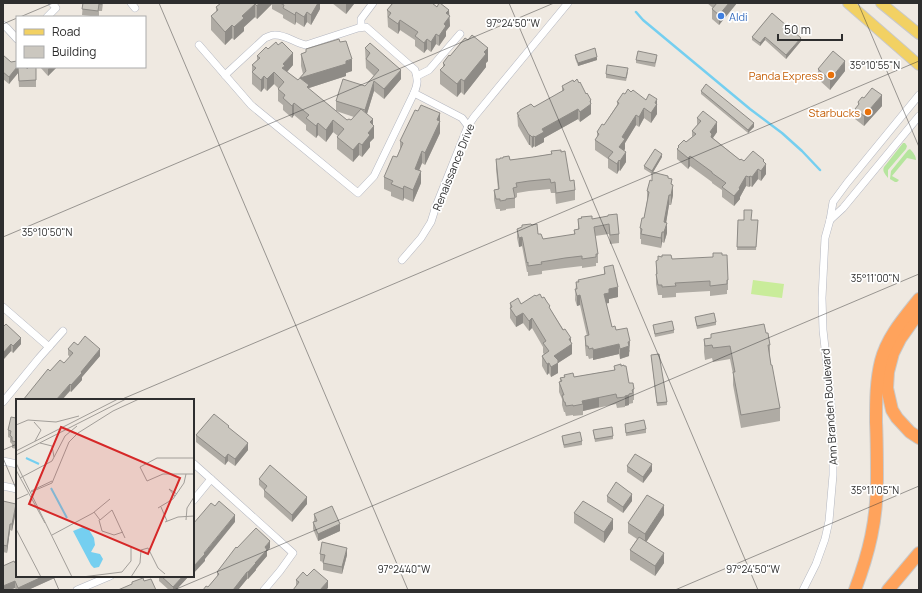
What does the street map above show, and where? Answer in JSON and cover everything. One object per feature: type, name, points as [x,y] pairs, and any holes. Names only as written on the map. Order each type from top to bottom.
[{"type":"highway","points":[[855,590],[870,544],[875,519],[877,482],[876,401],[877,381],[881,360],[887,344],[896,328],[919,299]]},
{"type":"highway","points":[[919,312],[900,339],[893,353],[888,372],[887,388],[892,410],[897,418],[910,432],[919,438]]},
{"type":"highway","points":[[888,590],[919,553]]},
{"type":"main road","points":[[848,3],[919,65]]},
{"type":"main road","points":[[881,3],[919,34]]},
{"type":"street","points":[[48,16],[56,8],[52,3]]},
{"type":"street","points":[[361,27],[361,18],[373,3]]},
{"type":"street","name":"Renaissance Drive","points":[[402,260],[421,238],[431,222],[468,126],[568,3]]},
{"type":"street","points":[[3,25],[16,38]]},
{"type":"street","points":[[199,45],[225,75],[251,105],[358,193],[374,176],[414,93],[418,78],[415,70],[366,27],[361,27],[306,45],[299,44],[282,36],[273,35],[265,38],[225,75]]},
{"type":"street","points":[[417,76],[429,70],[460,34]]},
{"type":"street","points":[[414,93],[462,118],[468,126]]},
{"type":"street","name":"Ann Branden Boulevard","points":[[803,590],[816,564],[825,539],[829,521],[833,475],[831,402],[822,298],[825,238],[833,202],[919,95]]},
{"type":"street","points":[[830,220],[843,208],[919,116]]},
{"type":"street","points":[[3,307],[49,347]]},
{"type":"street","points":[[3,402],[63,331]]},
{"type":"street","points":[[3,461],[16,464]]},
{"type":"street","points":[[194,464],[293,553],[280,572],[264,590]]},
{"type":"street","points":[[194,500],[211,479]]},
{"type":"street","points":[[3,486],[16,489]]},
{"type":"street","points":[[77,590],[108,577]]},
{"type":"green space","points":[[903,143],[907,146],[906,149],[888,170],[888,178],[883,168]]},
{"type":"green space","points":[[910,149],[916,160],[907,158],[892,176],[899,180],[895,182],[890,179],[891,171]]},
{"type":"green space","points":[[753,280],[784,284],[782,298],[751,294]]},
{"type":"building","points":[[83,3],[102,4],[99,4],[98,11],[82,9]]},
{"type":"building","points":[[221,3],[259,3],[257,6],[255,4],[242,16],[244,18],[234,27],[232,25],[225,32],[211,16],[218,10],[216,7]]},
{"type":"building","points":[[280,3],[318,3],[311,15],[307,12],[304,17],[296,12],[295,15],[283,8],[284,5]]},
{"type":"building","points":[[393,3],[432,3],[437,7],[440,3],[449,10],[446,13],[450,16],[444,24],[446,26],[439,36],[436,34],[431,42],[427,39],[424,43],[415,36],[418,32],[400,20],[398,24],[388,17],[391,13],[387,10]]},
{"type":"building","points":[[717,3],[729,3],[719,15],[712,9]]},
{"type":"building","points":[[772,13],[801,38],[786,55],[765,37],[760,43],[752,37]]},
{"type":"building","points":[[472,35],[488,48],[484,52],[486,54],[464,81],[461,79],[457,84],[440,70],[445,65],[443,63],[449,55],[450,56],[465,38],[468,40]]},
{"type":"building","points":[[339,39],[340,42],[346,41],[352,59],[346,61],[346,64],[300,78],[309,85],[307,87],[347,120],[351,120],[361,109],[373,119],[370,122],[374,126],[368,133],[370,135],[362,145],[359,143],[353,150],[337,137],[344,129],[333,120],[326,130],[318,123],[316,126],[306,118],[309,115],[294,103],[292,106],[283,98],[285,95],[278,89],[284,82],[274,72],[267,79],[264,76],[261,80],[252,72],[256,68],[252,65],[260,58],[257,56],[266,47],[268,49],[276,42],[278,45],[282,42],[293,53],[283,64],[285,66],[282,68],[298,80],[306,71],[301,54],[306,52],[306,49]]},
{"type":"building","points":[[370,43],[401,70],[384,89],[374,81],[365,110],[336,101],[343,79],[365,86],[379,70],[366,59],[370,53],[365,48]]},
{"type":"building","points":[[595,48],[597,57],[578,63],[575,55]]},
{"type":"building","points":[[638,51],[657,55],[655,63],[636,60]]},
{"type":"building","points":[[833,51],[845,61],[830,80],[818,69]]},
{"type":"building","points":[[3,55],[11,62],[16,61],[16,68],[9,77],[3,72]]},
{"type":"building","points":[[607,65],[628,68],[626,78],[606,74]]},
{"type":"building","points":[[18,68],[36,68],[36,80],[19,81]]},
{"type":"building","points":[[577,79],[591,100],[591,104],[580,112],[578,109],[542,129],[544,132],[535,137],[529,135],[517,113],[531,104],[534,107],[564,90],[562,86],[573,80],[574,82]]},
{"type":"building","points":[[706,84],[754,123],[748,130],[701,91]]},
{"type":"building","points":[[872,88],[882,95],[864,116],[855,109],[862,97],[864,98]]},
{"type":"building","points":[[628,89],[631,92],[633,90],[646,100],[649,94],[657,99],[655,103],[657,104],[651,113],[644,108],[639,117],[636,115],[622,137],[625,139],[619,147],[626,152],[617,164],[608,158],[613,152],[595,140],[599,134],[597,132],[602,124],[604,125],[619,103],[617,102],[623,93],[625,94]]},
{"type":"building","points":[[421,105],[440,113],[437,120],[440,121],[425,153],[422,151],[415,169],[421,171],[413,190],[404,186],[403,189],[391,184],[393,181],[384,177],[393,156],[397,157],[403,143],[400,141],[415,110],[418,111]]},
{"type":"building","points":[[703,111],[717,122],[710,132],[712,134],[711,137],[740,160],[741,159],[744,161],[753,151],[764,160],[763,161],[766,164],[761,171],[758,169],[752,177],[746,176],[739,188],[740,189],[734,196],[722,187],[726,183],[690,156],[688,158],[677,149],[684,140],[686,142],[696,134],[692,131],[701,121],[697,118]]},
{"type":"building","points":[[655,149],[662,154],[652,171],[644,166]]},
{"type":"building","points":[[561,150],[561,152],[565,151],[570,181],[574,180],[575,190],[556,193],[555,182],[551,183],[550,179],[529,181],[516,183],[517,187],[513,188],[515,198],[500,201],[500,199],[496,199],[494,190],[499,189],[496,159],[509,156],[510,160],[533,157],[552,154],[551,151]]},
{"type":"building","points":[[652,172],[668,176],[668,178],[672,179],[671,184],[673,185],[671,195],[669,195],[664,222],[667,223],[664,232],[662,232],[661,238],[641,234],[642,229],[640,228],[642,218],[644,218],[649,192],[647,191],[650,180],[652,181]]},
{"type":"building","points":[[744,210],[752,210],[751,220],[758,220],[756,247],[737,247],[738,220],[744,220]]},
{"type":"building","points":[[617,214],[619,234],[610,235],[609,224],[594,227],[598,254],[596,254],[596,257],[582,259],[582,256],[565,258],[528,266],[522,237],[519,238],[517,229],[522,227],[522,225],[537,224],[538,234],[541,234],[543,239],[575,234],[574,230],[579,229],[578,219],[582,218],[581,217],[592,216],[592,219]]},
{"type":"building","points":[[713,253],[722,253],[722,255],[727,255],[727,284],[710,286],[710,281],[675,283],[676,286],[662,287],[662,285],[658,285],[656,261],[658,260],[658,256],[662,257],[662,255],[671,255],[672,259],[713,257]]},
{"type":"building","points":[[613,265],[618,287],[609,289],[609,293],[604,294],[612,327],[615,326],[616,330],[627,328],[630,341],[628,342],[629,346],[620,349],[619,344],[593,350],[593,348],[589,349],[588,346],[586,346],[585,336],[589,335],[580,295],[577,296],[575,289],[577,289],[576,282],[579,282],[578,280],[605,274],[604,267]]},
{"type":"building","points":[[540,294],[550,306],[549,307],[563,330],[565,329],[571,338],[569,339],[572,344],[554,356],[558,360],[558,363],[551,367],[542,356],[549,351],[543,343],[546,341],[532,318],[529,321],[523,313],[516,317],[510,308],[512,307],[510,303],[518,298],[521,304],[535,295]]},
{"type":"building","points":[[714,313],[716,322],[697,326],[695,317]]},
{"type":"building","points":[[672,321],[674,330],[655,334],[653,325]]},
{"type":"building","points":[[6,324],[21,338],[13,346],[11,344],[3,353],[3,327]]},
{"type":"building","points":[[764,324],[766,333],[768,333],[771,365],[780,408],[741,415],[730,346],[713,348],[712,345],[705,346],[704,339],[711,338],[711,334]]},
{"type":"building","points":[[85,336],[100,349],[71,385],[70,384],[57,399],[24,399],[48,369],[50,371],[60,360],[64,363],[73,353],[68,349],[74,342],[78,345]]},
{"type":"building","points":[[659,354],[667,402],[657,403],[651,355]]},
{"type":"building","points":[[621,364],[621,366],[626,366],[629,383],[633,383],[633,393],[625,397],[617,398],[616,394],[582,401],[583,404],[566,406],[559,382],[562,381],[560,378],[565,377],[564,375],[573,373],[574,377],[615,370],[614,366]]},
{"type":"building","points":[[214,414],[248,443],[235,459],[228,454],[225,458],[196,435]]},
{"type":"building","points":[[11,417],[16,418],[16,442],[12,441],[12,437],[10,435],[11,431],[8,430]]},
{"type":"building","points":[[644,420],[646,429],[626,433],[625,424]]},
{"type":"building","points":[[612,427],[613,436],[595,439],[593,430]]},
{"type":"building","points":[[580,432],[582,441],[564,445],[562,436]]},
{"type":"building","points":[[635,454],[652,464],[643,477],[627,466]]},
{"type":"building","points":[[270,465],[307,497],[292,515],[264,490],[267,486],[259,479]]},
{"type":"building","points":[[616,482],[632,494],[623,507],[607,496]]},
{"type":"building","points":[[647,495],[664,505],[645,534],[628,523]]},
{"type":"building","points":[[3,501],[16,504],[12,524],[10,524],[7,546],[3,545]]},
{"type":"building","points":[[219,501],[235,515],[194,566],[194,523],[211,503],[215,506]]},
{"type":"building","points":[[583,501],[613,519],[604,532],[574,513]]},
{"type":"building","points":[[332,506],[340,524],[318,534],[313,522],[317,521],[314,514]]},
{"type":"building","points":[[256,528],[270,541],[265,547],[267,550],[233,590],[203,590],[206,586],[208,587],[219,574],[217,572],[236,547],[237,548]]},
{"type":"building","points":[[639,537],[664,553],[655,566],[630,550]]},
{"type":"building","points":[[322,542],[347,548],[342,567],[323,563],[325,555],[320,554]]},
{"type":"building","points":[[14,561],[16,563],[16,577],[42,577],[18,588],[15,581],[3,586],[3,566]]},
{"type":"building","points":[[314,569],[328,581],[320,590],[293,590],[299,582],[296,580],[303,572],[307,576]]},
{"type":"building","points":[[162,577],[182,577],[173,587]]},
{"type":"building","points":[[143,578],[144,581],[151,579],[156,590],[118,590],[132,584],[132,582]]},
{"type":"waterway","points":[[636,12],[643,20],[750,109],[782,133],[820,170]]},
{"type":"place","name":"Aldi","points":[[721,16]]},
{"type":"place","name":"Panda Express","points":[[831,75]]},
{"type":"place","name":"Starbucks","points":[[868,112]]}]
